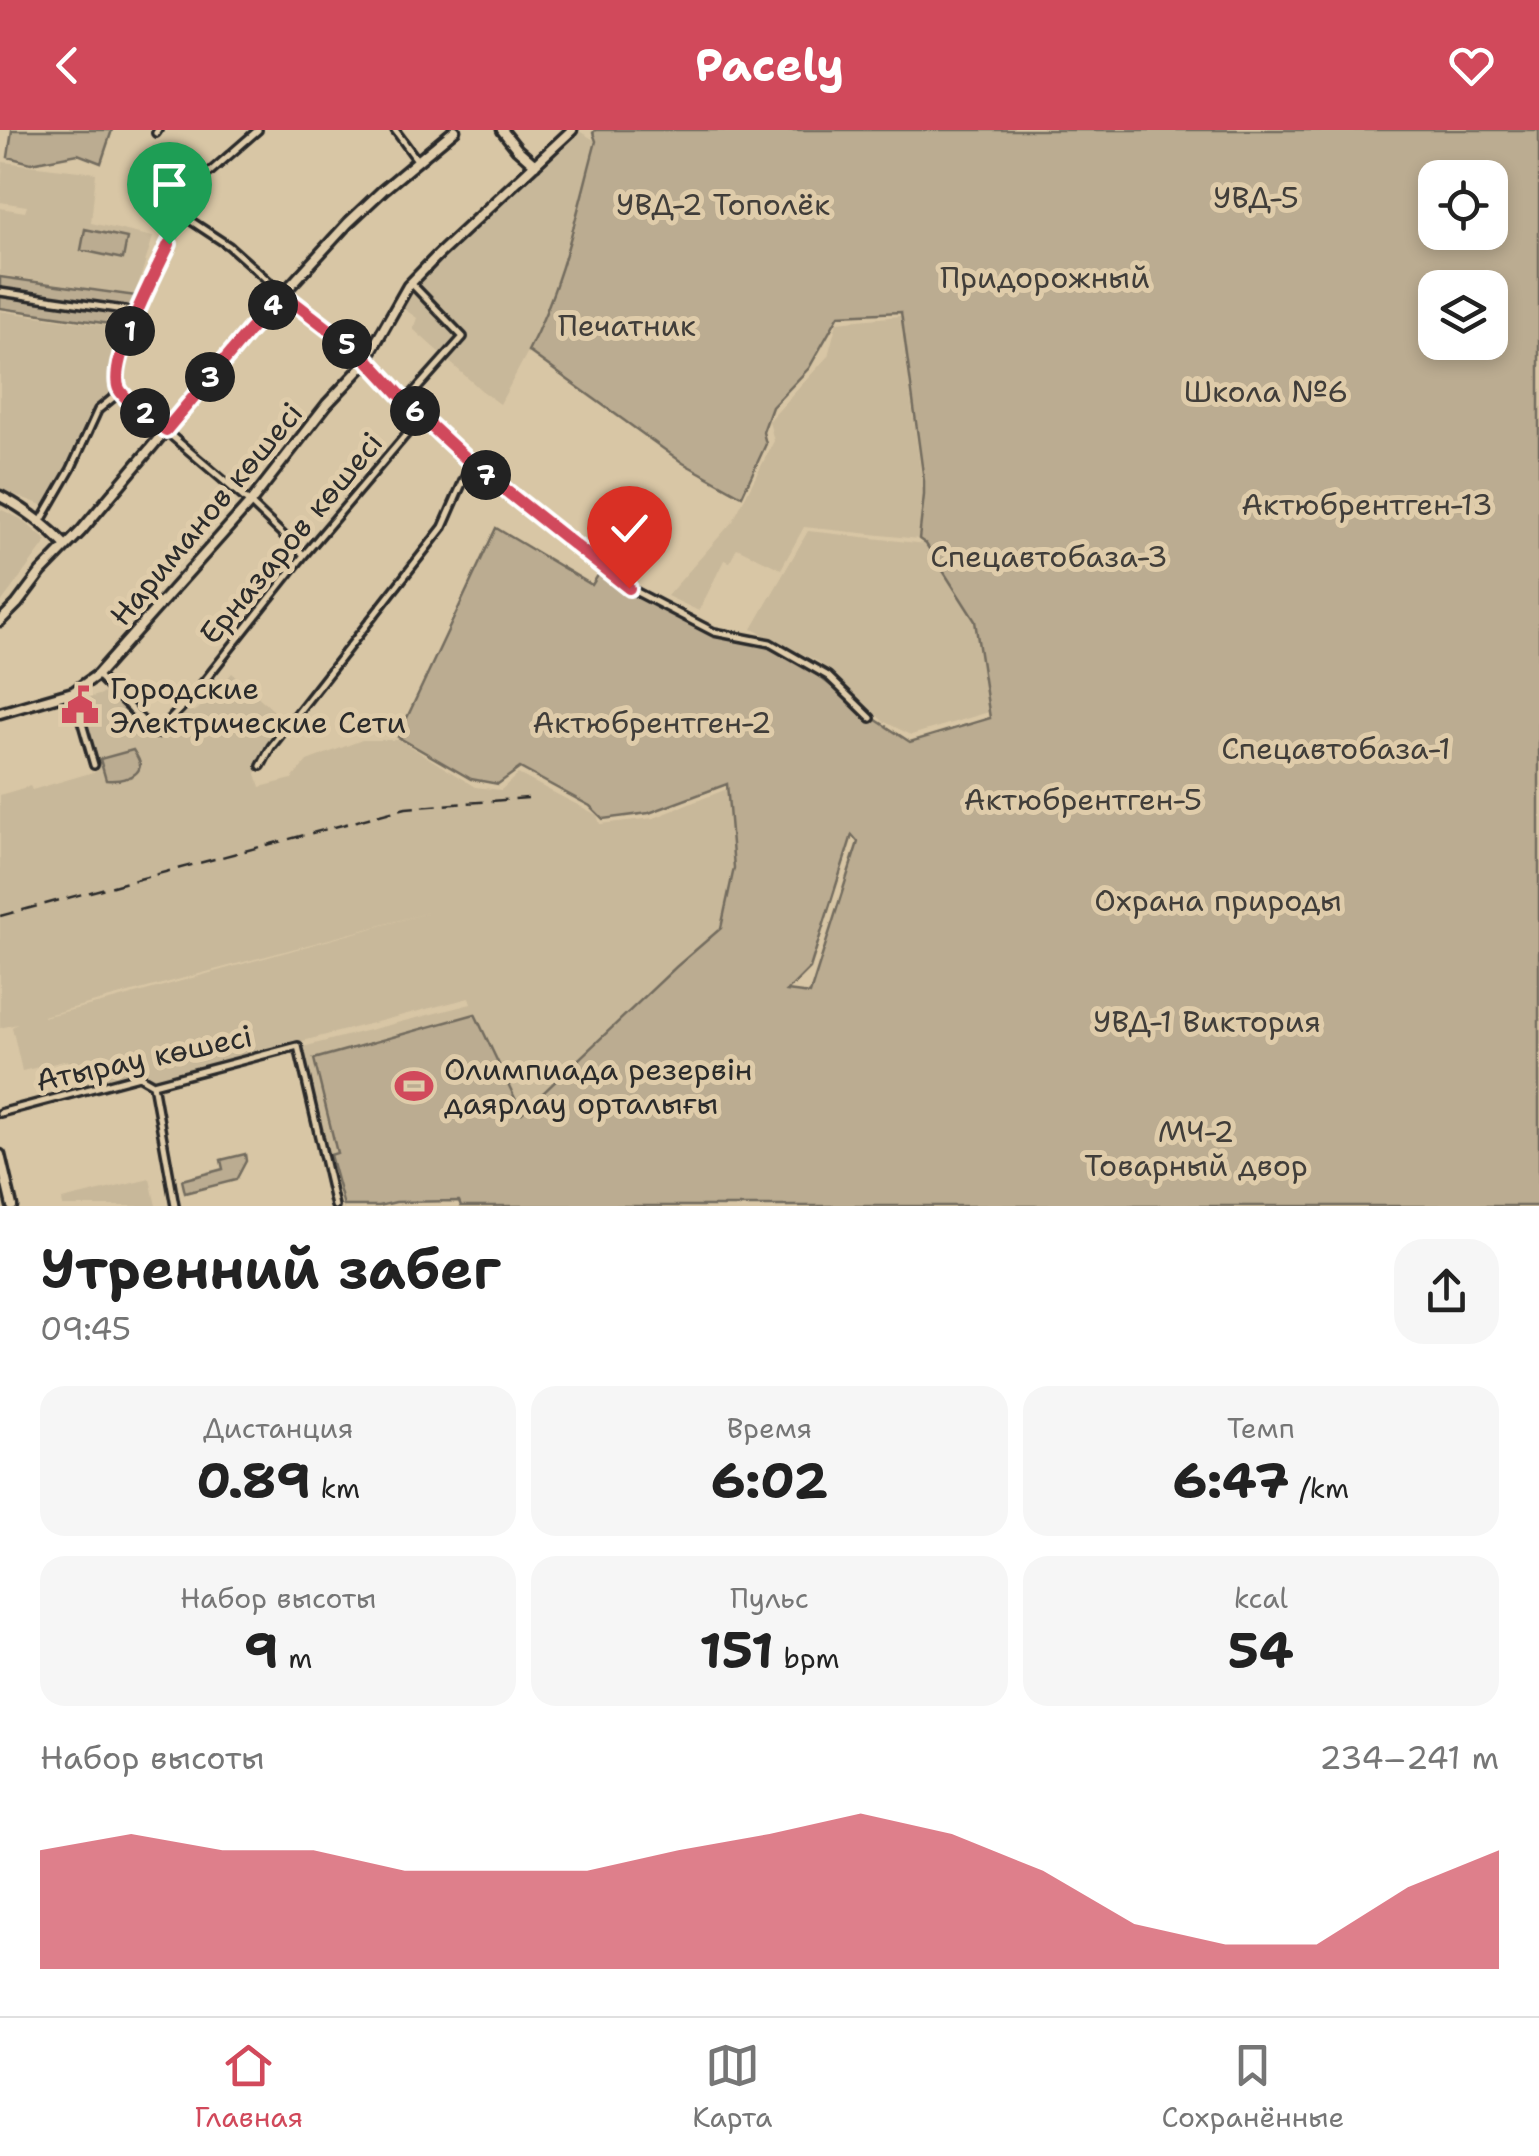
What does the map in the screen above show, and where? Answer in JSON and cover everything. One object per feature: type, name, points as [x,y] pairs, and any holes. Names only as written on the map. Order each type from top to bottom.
[{"type":"street","points":[[258,130],[195,186],[120,356],[117,380],[120,392],[250,502],[304,555]]},
{"type":"street","points":[[395,130],[418,160]]},
{"type":"street","points":[[1,621],[283,294],[383,190],[456,130]]},
{"type":"street","points":[[502,130],[535,165]]},
{"type":"street","name":"Нариманов көшесі","points":[[0,713],[73,692],[97,675],[250,502],[362,367],[411,283],[572,130]]},
{"type":"street","points":[[182,215],[229,246],[366,358],[471,463],[629,588],[714,632],[770,643],[828,676],[871,718]]},
{"type":"street","points":[[406,401],[463,337],[411,283]]},
{"type":"street","points":[[0,292],[138,312]]},
{"type":"street","points":[[41,521],[98,410],[120,392]]},
{"type":"street","name":"Ерназаров көшесі","points":[[97,675],[156,734],[191,698],[304,555],[421,417]]},
{"type":"street","points":[[261,766],[270,746],[442,527],[471,463]]},
{"type":"street","points":[[0,496],[41,521],[66,546]]},
{"type":"street","points":[[73,692],[94,766]]},
{"type":"street","name":"Атырау көшесі","points":[[0,1113],[139,1076],[153,1084],[298,1046],[335,1206]]},
{"type":"street","points":[[153,1084],[176,1206]]},
{"type":"street","points":[[0,1155],[12,1206]]},
{"type":"shaded area","points":[[572,130],[596,141],[550,304],[500,404],[413,329],[417,318],[397,304],[411,283]]},
{"type":"shaded area","points":[[3,162],[96,173],[91,223],[153,237],[135,295],[0,275],[0,208],[25,212],[27,206],[0,202]]},
{"type":"shaded area","points":[[0,311],[123,328],[111,354],[114,395],[94,408],[47,507],[0,489]]},
{"type":"shaded area","points":[[900,316],[924,495],[919,539],[804,527],[781,569],[737,548],[730,562],[724,560],[699,611],[667,596],[733,521],[774,441],[769,421],[828,356],[837,322]]},
{"type":"shaded area","points":[[0,509],[21,519],[47,541],[0,604]]},
{"type":"shaded area","points":[[808,531],[926,544],[975,621],[989,712],[911,735],[883,721],[819,662],[752,629]]},
{"type":"shaded area","points":[[232,673],[283,719],[260,759],[256,774],[260,787],[292,779],[307,761],[362,740],[400,740],[475,787],[501,790],[518,774],[597,815],[600,824],[654,818],[727,789],[734,868],[721,928],[521,1113],[474,1014],[337,1154],[326,1156],[299,1048],[471,1004],[469,998],[156,1079],[140,1071],[77,1089],[68,1060],[22,1071],[12,1027],[17,1024],[0,1028],[0,795],[97,771],[76,702],[105,693],[111,695],[151,737],[206,703]],"holes":[[[430,912],[113,1000],[43,1017]]]},
{"type":"shaded area","points":[[150,1179],[156,1206],[63,1206],[62,1200]]},
{"type":"green space","points":[[12,130],[112,130],[101,163],[78,154],[31,163],[8,157]]},
{"type":"green space","points":[[595,130],[1539,130],[1539,1206],[461,1206],[459,1201],[344,1206],[330,1155],[337,1153],[314,1059],[475,1014],[522,1113],[721,928],[734,868],[727,784],[649,813],[603,819],[590,806],[520,768],[498,784],[471,779],[398,737],[496,528],[592,585],[603,567],[629,588],[711,629],[765,646],[807,667],[910,742],[990,718],[975,621],[919,539],[924,481],[901,312],[839,315],[809,368],[772,407],[763,432],[766,444],[742,496],[683,463],[528,351],[568,248],[596,141]],"holes":[[[852,835],[858,842],[810,994],[787,991],[810,968]]]},
{"type":"green space","points":[[85,229],[127,238],[123,259],[81,250]]},
{"type":"green space","points":[[0,277],[136,296],[124,326],[0,308]]},
{"type":"green space","points":[[133,750],[139,770],[131,776],[106,780],[100,759]]},
{"type":"green space","points":[[245,1154],[246,1161],[236,1180],[185,1193],[182,1180],[223,1169],[221,1160]]},
{"type":"railway","points":[[0,916],[406,808],[528,798]]},
{"type":"place","name":"Городские Электрические Сети","points":[[80,705]]},
{"type":"place","name":"Олимпиада резервін даярлау орталығы","points":[[414,1086]]},
{"type":"route","points":[[169,244],[120,356],[117,380],[120,392],[166,430],[283,294],[366,358],[471,463],[629,588]]},
{"type":"park label","name":"УВД-5","points":[[1256,197]]},
{"type":"park label","name":"УВД-2 Тополёк","points":[[723,204]]},
{"type":"park label","name":"Придорожный","points":[[1045,277]]},
{"type":"park label","name":"Печатник","points":[[627,325]]},
{"type":"park label","name":"Школа №6","points":[[1266,391]]},
{"type":"park label","name":"Актюбрентген-13","points":[[1367,504]]},
{"type":"park label","name":"Спецавтобаза-3","points":[[1049,556]]},
{"type":"park label","name":"Актюбрентген-2","points":[[652,722]]},
{"type":"park label","name":"Спецавтобаза-1","points":[[1336,748]]},
{"type":"park label","name":"Актюбрентген-5","points":[[1083,799]]},
{"type":"park label","name":"Охрана природы","points":[[1218,900]]},
{"type":"park label","name":"УВД-1 Виктория","points":[[1207,1021]]},
{"type":"park label","name":"МЧ-2 Товарный двор","points":[[1196,1148]]}]
